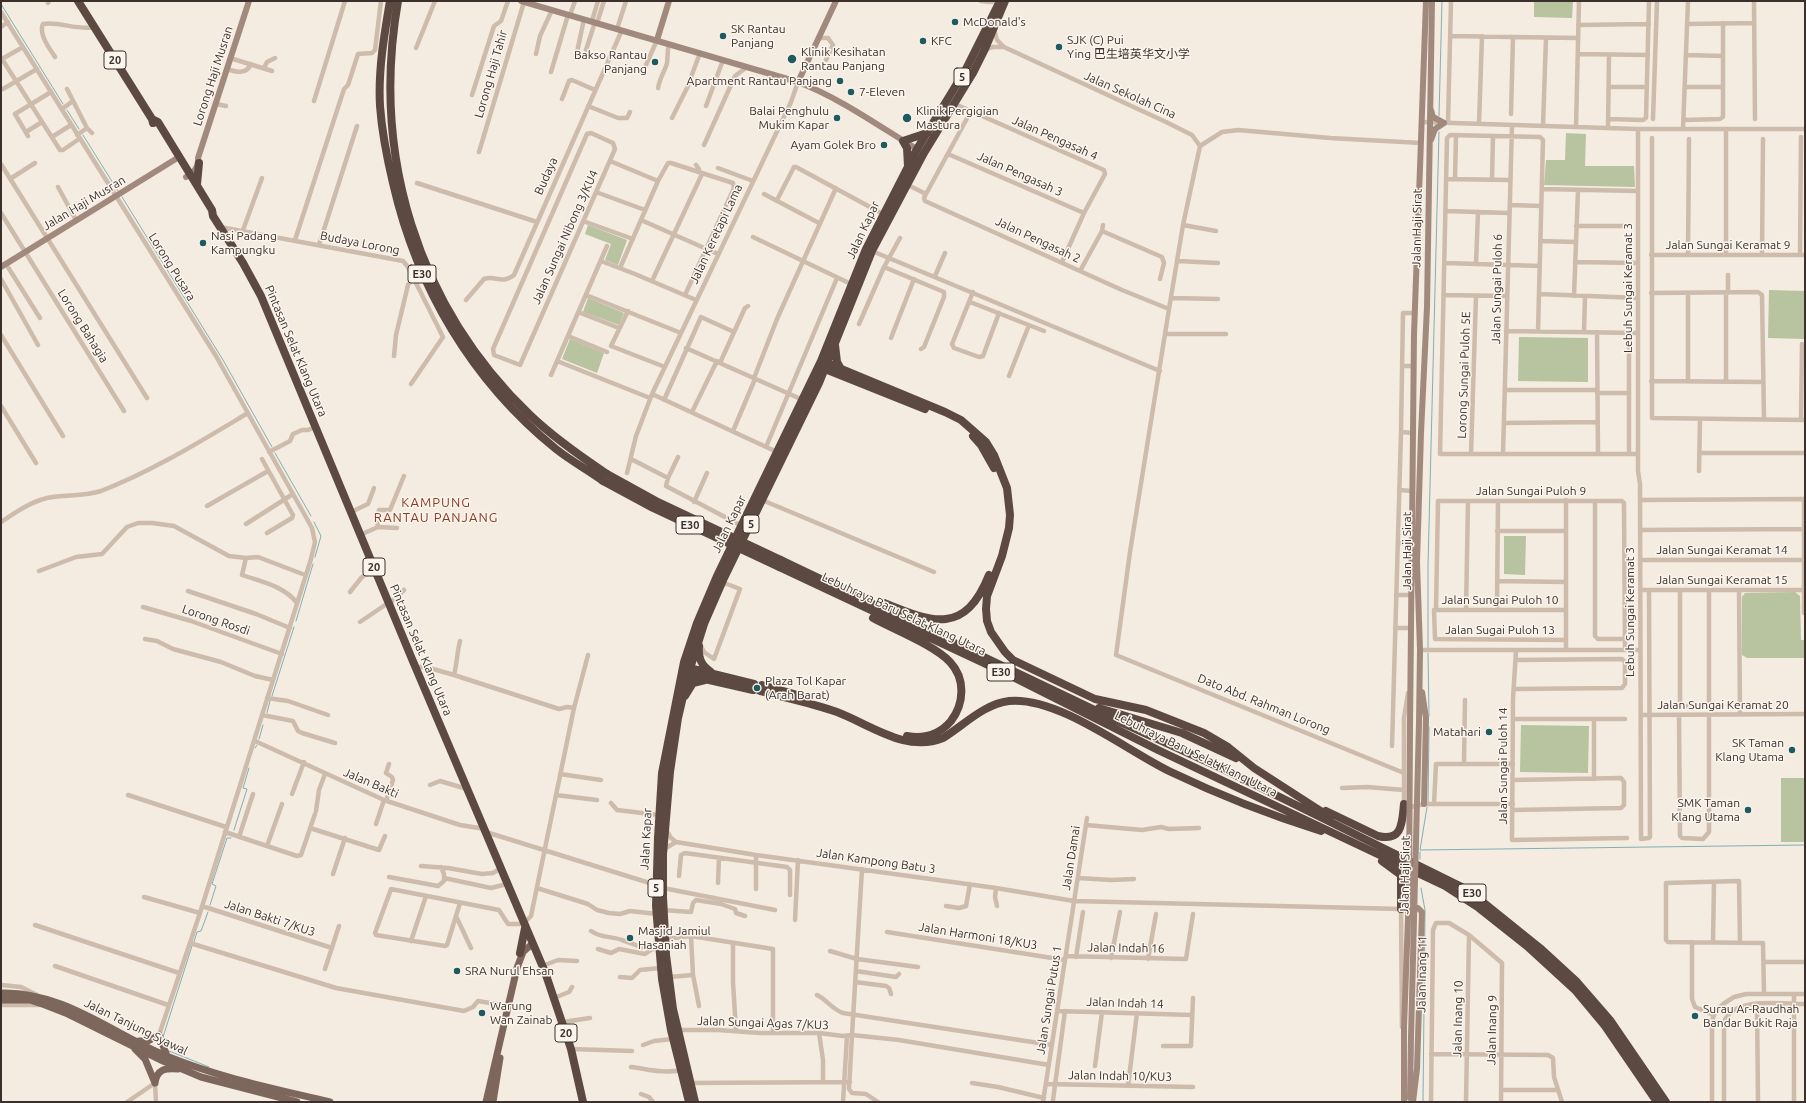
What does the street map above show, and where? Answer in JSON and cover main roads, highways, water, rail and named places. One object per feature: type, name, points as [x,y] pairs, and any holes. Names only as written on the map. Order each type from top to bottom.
[{"type":"highway","name":"Pintasan Selat Klang Utara","points":[[78,1],[152,119],[153,124],[179,160],[208,213],[214,216]]},
{"type":"highway","name":"Lebuhraya Baru Selat Klang Utara","points":[[390,1],[380,68],[380,106],[384,145],[403,223],[424,278],[457,339],[496,391],[526,422],[557,450],[653,508],[780,564],[858,596],[1120,722],[1219,766],[1445,886],[1479,908],[1527,946],[1575,990],[1605,1026],[1657,1102]]},
{"type":"highway","name":"Lebuhraya Baru Selat Klang Utara","points":[[398,1],[392,33],[389,69],[390,107],[394,144],[401,187],[409,220],[429,273],[463,334],[501,386],[530,416],[605,478]]},
{"type":"highway","name":"Jalan Kapar","points":[[695,1102],[677,1030],[660,912],[659,815],[665,751],[697,623],[717,576],[803,400],[835,342],[872,251],[906,184],[927,134],[966,69],[999,1]]},
{"type":"highway","name":"Jalan Kapar","points":[[659,886],[670,772],[685,671],[700,639],[721,584],[819,383],[823,365],[851,284],[883,214],[908,167],[955,104],[985,49],[1006,1]]},
{"type":"highway","points":[[908,167],[907,148],[903,141],[927,134]]},
{"type":"highway","points":[[179,160],[189,165],[197,161],[198,186]]},
{"type":"highway","name":"Pintasan Selat Klang Utara","points":[[187,174],[198,186],[261,296],[388,604],[542,966],[563,1022],[571,1049],[582,1102]]},
{"type":"highway","points":[[835,342],[836,358],[840,371]]},
{"type":"highway","points":[[823,365],[888,387],[961,420],[986,442],[994,455],[1007,488],[1010,515],[1006,543],[989,590],[986,608],[987,621],[991,632],[1005,652],[1013,660],[1095,699],[1146,710],[1204,733],[1228,747],[1248,763],[1313,805],[1400,875],[1401,909]]},
{"type":"highway","points":[[819,383],[827,377],[840,371],[958,424],[981,445],[989,457],[999,476],[1005,503],[1005,528],[997,556],[979,595],[972,605],[962,614],[952,618],[928,619],[858,596]]},
{"type":"highway","name":"Lebuhraya Baru Selat Klang Utara","points":[[780,564],[817,587],[1007,674],[1158,750],[1468,890],[1540,948],[1577,982],[1610,1020],[1666,1102]]},
{"type":"highway","points":[[685,671],[833,706],[855,714],[898,734],[917,738],[932,735],[945,728],[957,713],[962,698],[960,679],[951,663],[940,654],[817,587]]},
{"type":"highway","points":[[700,639],[698,654],[700,662],[712,677]]},
{"type":"highway","points":[[680,705],[693,683],[712,677]]},
{"type":"highway","points":[[757,687],[830,710],[901,740],[919,743],[935,741],[943,738],[968,720],[996,705],[1008,701],[1026,701],[1040,704],[1084,724],[1170,771],[1208,789],[1272,814],[1358,841]]},
{"type":"highway","points":[[1086,705],[1139,719],[1182,733],[1248,763]]},
{"type":"highway","points":[[1313,805],[1378,836],[1386,838],[1392,837],[1402,826],[1404,804]]},
{"type":"highway","name":"Jalan Kapar","points":[[660,912],[655,950],[660,968],[673,1039],[689,1102]]},
{"type":"highway","points":[[524,926],[520,955],[529,952],[536,952]]},
{"type":"main road","name":"Lorong Haji Musran","points":[[187,174],[197,161],[248,1]]},
{"type":"main road","points":[[523,1],[814,88],[921,151]]},
{"type":"main road","points":[[657,40],[669,1]]},
{"type":"main road","points":[[798,82],[836,1]]},
{"type":"main road","name":"Jalan Haji Sirat","points":[[1404,1102],[1410,725],[1410,596],[1414,433],[1414,334],[1426,1]]},
{"type":"main road","name":"Jalan Haji Sirat","points":[[1410,1102],[1418,723],[1423,650],[1417,562],[1421,433],[1427,325],[1432,1]]},
{"type":"main road","points":[[1429,167],[1432,134],[1435,129],[1446,123],[1436,120],[1432,112],[1430,74]]},
{"type":"main road","name":"Jalan Haji Musran","points":[[4,265],[76,220],[179,160]]},
{"type":"main road","points":[[1417,253],[1418,272],[1422,277],[1425,274],[1428,252]]},
{"type":"main road","points":[[1414,334],[1418,310],[1422,305],[1425,309],[1427,325]]},
{"type":"main road","points":[[1420,680],[1426,718],[1428,804]]},
{"type":"main road","points":[[1401,909],[1418,908],[1422,912],[1416,1069],[1413,1102]]},
{"type":"main road","points":[[486,1102],[520,955],[532,942]]},
{"type":"main road","name":"Jalan Tanjung Syawal","points":[[1,994],[16,997]]},
{"type":"main road","name":"Jalan Tanjung Syawal","points":[[1,1000],[31,994],[44,1002],[72,1008],[184,1070],[226,1085],[297,1102]]},
{"type":"main road","points":[[493,1102],[507,1009]]},
{"type":"main road","points":[[168,1057],[162,1048],[159,1035],[148,1041],[134,1043],[145,1059],[155,1083],[158,1073],[163,1069],[184,1070]]},
{"type":"main road","name":"Jalan Tanjung Syawal","points":[[134,1043],[201,1069],[242,1081],[330,1102]]},
{"type":"waterway","points":[[1439,116],[1442,1]]},
{"type":"waterway","points":[[1,4],[63,104]]},
{"type":"waterway","points":[[67,110],[79,129]]},
{"type":"waterway","points":[[1428,648],[1428,565],[1439,132]]},
{"type":"waterway","points":[[83,135],[118,191]]},
{"type":"waterway","points":[[122,197],[223,360],[272,447]]},
{"type":"waterway","points":[[275,453],[311,516]]},
{"type":"waterway","points":[[314,522],[321,536],[315,557]]},
{"type":"waterway","points":[[296,621],[313,564]]},
{"type":"waterway","points":[[272,696],[294,627]]},
{"type":"waterway","points":[[1428,653],[1429,716]]},
{"type":"waterway","points":[[267,713],[270,701]]},
{"type":"waterway","points":[[259,739],[263,725]]},
{"type":"waterway","points":[[1428,802],[1429,727]]},
{"type":"waterway","points":[[234,830],[247,789],[243,788],[249,768]]},
{"type":"waterway","points":[[1427,807],[1420,850],[1805,845]]},
{"type":"waterway","points":[[210,905],[216,886],[212,884],[227,838],[231,838]]},
{"type":"waterway","points":[[1420,852],[1420,859]]},
{"type":"waterway","points":[[1421,888],[1425,910],[1423,1102]]},
{"type":"waterway","points":[[194,942],[197,932],[201,931],[208,912]]},
{"type":"waterway","points":[[163,1037],[192,946]]},
{"type":"waterway","points":[[169,1051],[209,1067]]},
{"type":"place","name":"McDonald's","points":[[955,22]]},
{"type":"place","name":"SK Rantau Panjang","points":[[723,36]]},
{"type":"place","name":"KFC","points":[[923,41]]},
{"type":"place","name":"SJK (C) Pui Ying 巴生培英华文小学","points":[[1059,47]]},
{"type":"place","name":"Klinik Kesihatan Rantau Panjang","points":[[792,59]]},
{"type":"place","name":"Bakso Rantau Panjang","points":[[655,62]]},
{"type":"place","name":"Apartment Rantau Panjang","points":[[840,81]]},
{"type":"place","name":"7-Eleven","points":[[851,92]]},
{"type":"place","name":"Balai Penghulu Mukim Kapar","points":[[837,118]]},
{"type":"place","name":"Klinik Pergigian Mastura","points":[[907,118]]},
{"type":"place","name":"Ayam Golek Bro","points":[[884,145]]},
{"type":"place","name":"Nasi Padang Kampungku","points":[[203,243]]},
{"type":"place","name":"Plaza Tol Kapar (Arah Barat)","points":[[757,688]]},
{"type":"place","name":"Matahari","points":[[1489,732]]},
{"type":"place","name":"SK Taman Klang Utama","points":[[1792,750]]},
{"type":"place","name":"SMK Taman Klang Utama","points":[[1748,810]]},
{"type":"place","name":"Masjid Jamiul Hasaniah","points":[[630,938]]},
{"type":"place","name":"SRA Nurul Ehsan","points":[[457,971]]},
{"type":"place","name":"Warung Wan Zainab","points":[[482,1013]]},
{"type":"place","name":"Surau Ar-Raudhah Bandar Bukit Raja","points":[[1695,1016]]},
{"type":"district","name":"KAMPUNG RANTAU PANJANG","points":[[436,510]]}]
